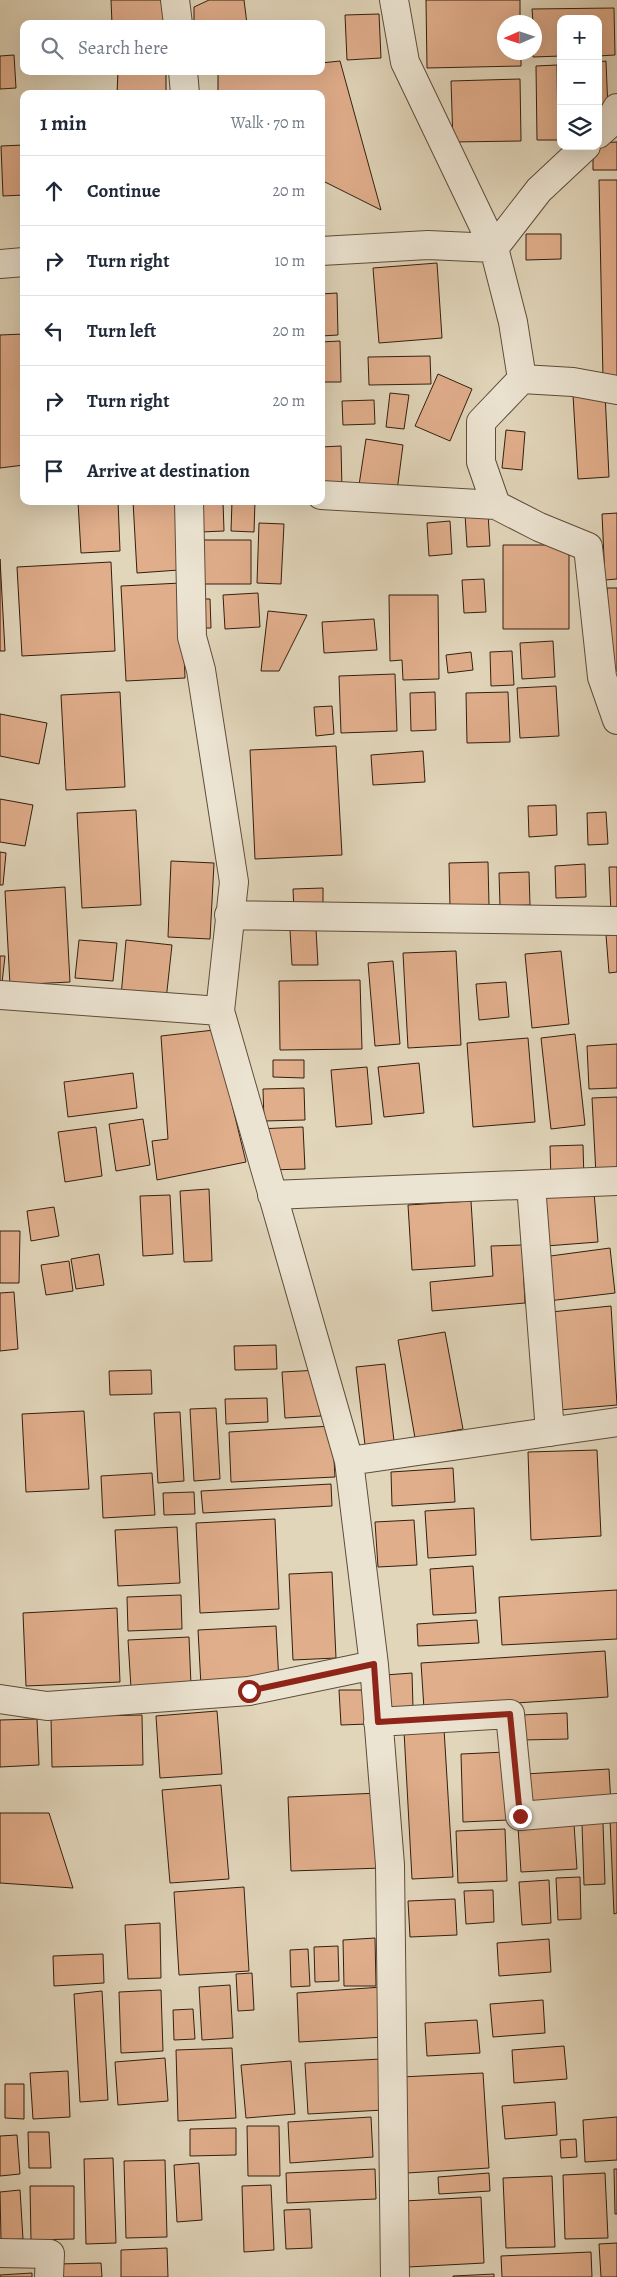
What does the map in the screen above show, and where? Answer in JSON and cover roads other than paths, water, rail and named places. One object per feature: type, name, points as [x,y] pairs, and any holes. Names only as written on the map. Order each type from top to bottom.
[{"type":"street","points":[[176,0],[178,20]]},
{"type":"street","points":[[394,0],[405,62],[494,248],[513,322],[522,379]]},
{"type":"street","points":[[183,75],[185,90]]},
{"type":"street","points":[[602,130],[607,126],[617,108]]},
{"type":"street","points":[[494,248],[539,190],[582,150]]},
{"type":"street","points":[[325,251],[428,245],[494,248]]},
{"type":"street","points":[[0,264],[20,262]]},
{"type":"street","points":[[496,505],[481,462],[481,422],[522,379],[573,382],[617,390]]},
{"type":"street","points":[[325,495],[496,505],[539,527],[588,547],[602,677],[617,720]]},
{"type":"street","points":[[188,505],[192,637],[201,670],[234,882],[220,1011],[349,1462],[374,1664],[390,1865],[395,2277]]},
{"type":"street","points":[[229,915],[617,921]]},
{"type":"street","points":[[0,996],[220,1011]]},
{"type":"street","points":[[272,1196],[617,1181]]},
{"type":"street","points":[[531,1185],[550,1432]]},
{"type":"street","points":[[349,1462],[617,1422]]},
{"type":"street","points":[[0,1699],[48,1706],[249,1691],[374,1664]]},
{"type":"street","points":[[378,1722],[510,1714],[520,1816],[617,1808]]},
{"type":"street","points":[[0,2253],[50,2254],[50,2277]]}]
